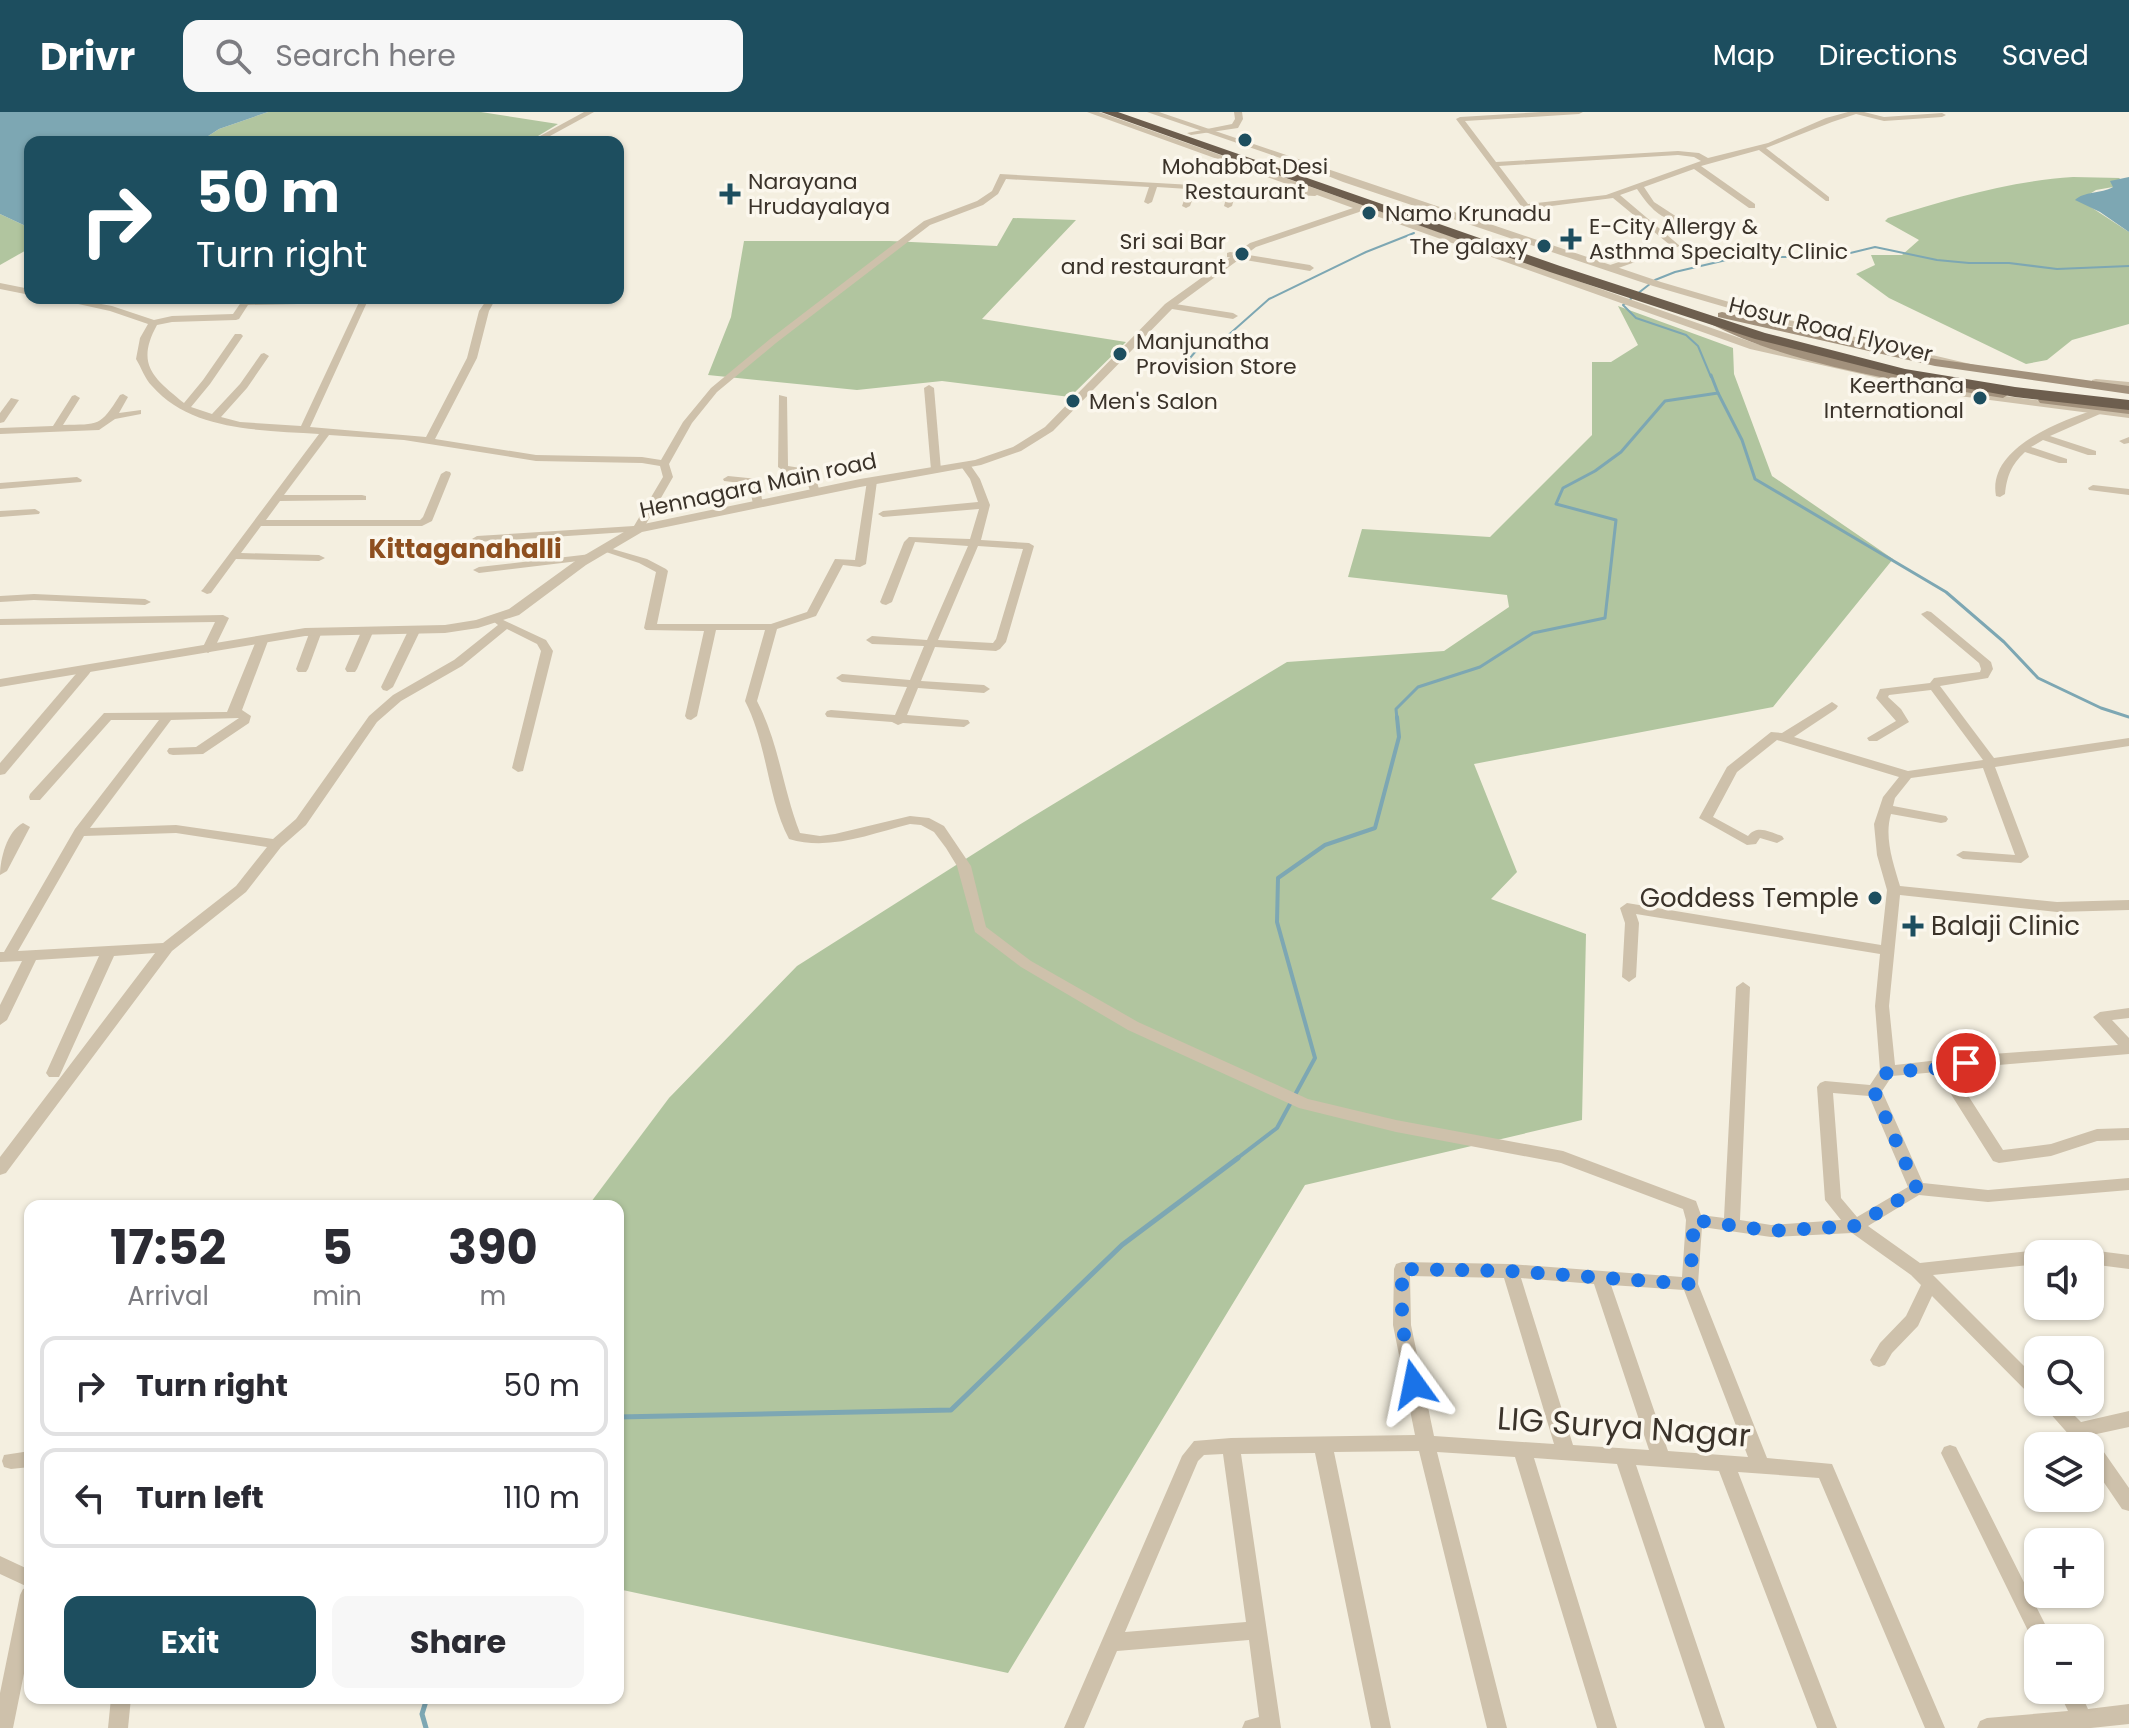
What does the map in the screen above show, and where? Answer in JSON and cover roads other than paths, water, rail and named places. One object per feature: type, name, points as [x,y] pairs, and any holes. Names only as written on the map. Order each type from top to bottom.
[{"type":"highway","points":[[1107,112],[1365,207],[1629,291]]},
{"type":"highway","points":[[1132,112],[1196,131],[1629,291]]},
{"type":"highway","name":"Hosur Road Flyover","points":[[1629,291],[1905,373],[2129,410]]},
{"type":"highway","name":"Hosur Road Flyover","points":[[1760,331],[1926,368],[2129,397]]},
{"type":"main road","points":[[1717,318],[1756,319],[1855,346],[1968,369],[2129,388]]},
{"type":"main road","points":[[1717,318],[1734,333],[1823,358],[2034,402],[2129,410]]},
{"type":"street","points":[[544,136],[590,112]]},
{"type":"street","points":[[1091,112],[1315,194],[1365,207]]},
{"type":"street","points":[[1151,112],[1196,131],[1297,159],[1346,180],[1610,268],[1629,291],[1754,347],[1894,380],[2097,412],[2129,410]]},
{"type":"street","points":[[1196,131],[1235,126],[1239,119],[1238,112]]},
{"type":"street","points":[[1526,207],[1460,119],[1579,112]]},
{"type":"street","points":[[1480,226],[1526,207],[1585,202],[1615,195],[1707,161],[1761,148],[1855,112],[1884,119],[1942,115]]},
{"type":"street","points":[[1761,148],[1826,199]]},
{"type":"street","points":[[1494,164],[1678,153],[1696,155],[1707,161]]},
{"type":"street","points":[[1695,166],[1752,206]]},
{"type":"street","points":[[477,539],[638,529],[668,477],[664,464],[688,422],[714,390],[927,223],[980,203],[995,192],[1003,176],[1315,194]]},
{"type":"street","points":[[1639,185],[1651,204],[1674,219]]},
{"type":"street","points":[[1148,202],[1153,186]]},
{"type":"street","points":[[1186,206],[1192,188]]},
{"type":"street","points":[[1228,206],[1232,190]]},
{"type":"street","points":[[1268,204],[1271,192]]},
{"type":"street","points":[[1610,268],[1676,246],[1615,195]]},
{"type":"street","name":"Hennagara Main road","points":[[0,683],[316,631],[445,629],[500,622],[591,557],[638,529],[965,465],[1017,449],[1049,429],[1169,306],[1234,255],[1265,239],[1365,207]]},
{"type":"street","points":[[1234,255],[1310,268]]},
{"type":"street","points":[[1629,291],[1661,285],[1794,324],[1970,365],[2129,388]]},
{"type":"street","points":[[0,286],[24,291]]},
{"type":"street","points":[[86,304],[153,323],[172,319],[236,317],[242,304]]},
{"type":"street","points":[[304,430],[362,304]]},
{"type":"street","points":[[429,441],[472,358],[488,304]]},
{"type":"street","points":[[1169,306],[1233,316]]},
{"type":"street","points":[[153,323],[145,338],[141,359],[155,384],[185,408],[239,425],[429,441],[536,458],[642,460],[664,464]]},
{"type":"street","points":[[185,408],[238,336]]},
{"type":"street","points":[[214,418],[244,386],[264,356]]},
{"type":"street","points":[[929,388],[936,470]]},
{"type":"street","points":[[0,431],[90,429],[107,423],[123,397]]},
{"type":"street","points":[[782,397],[783,467],[791,471],[809,472],[815,492]]},
{"type":"street","points":[[55,430],[75,398]]},
{"type":"street","points":[[0,420],[14,400]]},
{"type":"street","points":[[112,417],[138,412]]},
{"type":"street","points":[[2000,494],[1999,480],[2004,465],[2021,447],[2097,412]]},
{"type":"street","points":[[207,591],[326,432]]},
{"type":"street","points":[[2044,437],[2092,453]]},
{"type":"street","points":[[2021,447],[2063,461]]},
{"type":"street","points":[[898,721],[975,541],[985,505],[975,479],[965,465]]},
{"type":"street","points":[[257,523],[422,523],[428,519],[446,474]]},
{"type":"street","points":[[728,479],[754,481],[758,504]]},
{"type":"street","points":[[0,486],[77,480]]},
{"type":"street","points":[[605,550],[643,561],[662,571],[650,628],[772,627],[812,614],[839,561],[860,564],[872,481]]},
{"type":"street","points":[[2093,488],[2129,492]]},
{"type":"street","points":[[276,498],[362,498]]},
{"type":"street","points":[[883,514],[985,505]]},
{"type":"street","points":[[0,514],[35,512]]},
{"type":"street","points":[[872,640],[996,647],[1002,640],[1029,546],[913,539],[909,542],[886,602]]},
{"type":"street","points":[[234,556],[319,558]]},
{"type":"street","points":[[479,570],[591,557]]},
{"type":"street","points":[[0,599],[34,597],[145,602]]},
{"type":"street","points":[[208,649],[230,606]]},
{"type":"street","points":[[1873,738],[1903,722],[1882,698],[1884,692],[1934,686],[1938,681],[1984,675],[1987,669],[1985,662],[1927,614]]},
{"type":"street","points":[[0,622],[223,618]]},
{"type":"street","points":[[0,1169],[167,948],[241,889],[276,844],[301,822],[373,719],[397,698],[458,663],[500,622],[542,642],[547,651],[518,768]]},
{"type":"street","points":[[691,716],[711,627]]},
{"type":"street","points":[[772,627],[751,701],[765,723],[783,807],[794,836],[806,841],[823,840],[910,820],[924,821],[939,829],[964,866],[980,929],[1026,964],[1133,1026],[1304,1104],[1396,1126],[1563,1157],[1690,1205],[1694,1220],[1690,1284],[1761,1466]]},
{"type":"street","points":[[387,687],[415,629]]},
{"type":"street","points":[[351,669],[368,630]]},
{"type":"street","points":[[302,669],[316,631]]},
{"type":"street","points":[[35,797],[103,719],[113,715],[230,716],[235,711],[262,641]]},
{"type":"street","points":[[0,771],[85,671]]},
{"type":"street","points":[[842,678],[984,689]]},
{"type":"street","points":[[1934,686],[1990,764],[2022,857],[2016,860],[1963,855]]},
{"type":"street","points":[[1786,736],[1832,706]]},
{"type":"street","points":[[173,751],[199,751],[245,720],[245,716],[235,711]]},
{"type":"street","points":[[831,714],[898,721],[964,723]]},
{"type":"street","points":[[4,957],[80,832],[167,717]]},
{"type":"street","points":[[1777,839],[1757,833],[1751,841],[1747,841],[1706,818],[1732,770],[1775,735],[1907,775],[2129,742]]},
{"type":"street","points":[[1874,1091],[1888,1071],[1882,1006],[1894,890],[1884,855],[1881,824],[1889,797],[1907,775]]},
{"type":"street","points":[[1886,809],[1941,819]]},
{"type":"street","points":[[0,871],[23,827]]},
{"type":"street","points":[[80,832],[176,829],[276,844]]},
{"type":"street","points":[[1894,890],[2057,907],[2129,905]]},
{"type":"street","points":[[1629,977],[1632,923],[1627,908],[1888,951]]},
{"type":"street","points":[[4,957],[167,948]]},
{"type":"street","points":[[54,1073],[108,952]]},
{"type":"street","points":[[0,1020],[31,956]]},
{"type":"street","points":[[1732,1225],[1743,987]]},
{"type":"street","points":[[2129,1013],[2100,1017],[2129,1048]]},
{"type":"street","points":[[1888,1071],[1991,1059],[2083,1056],[2129,1048]]},
{"type":"street","points":[[1942,1067],[1999,1157],[2051,1150],[2097,1135],[2129,1134]]},
{"type":"street","points":[[1874,1091],[1825,1087],[1833,1200],[1855,1226],[1917,1270],[2024,1378]]},
{"type":"street","points":[[1874,1091],[1917,1189]]},
{"type":"street","points":[[1694,1220],[1771,1231],[1855,1226],[1917,1189],[1988,1196],[2129,1184]]},
{"type":"street","points":[[1917,1270],[2024,1259]]},
{"type":"street","points":[[2104,1259],[2129,1262]]},
{"type":"street","points":[[1497,1728],[1426,1443],[1402,1325],[1402,1269],[1510,1271],[1690,1284]]},
{"type":"street","points":[[1510,1271],[1566,1453]]},
{"type":"street","points":[[1600,1277],[1661,1459]]},
{"type":"street","points":[[1879,1360],[1886,1348],[1912,1321],[1930,1283]]},
{"type":"street","points":[[2064,1416],[2078,1430],[2129,1419]]},
{"type":"street","name":"LIG Surya Nagar","points":[[1074,1728],[1191,1456],[1200,1447],[1426,1443],[1825,1470],[1935,1728]]},
{"type":"street","points":[[1231,1446],[1257,1630],[1264,1727]]},
{"type":"street","points":[[1323,1446],[1381,1728]]},
{"type":"street","points":[[1522,1450],[1607,1728]]},
{"type":"street","points":[[1950,1453],[2035,1624]]},
{"type":"street","points":[[1624,1457],[1715,1728]]},
{"type":"street","points":[[1725,1463],[1827,1728]]},
{"type":"street","points":[[2104,1467],[2129,1503]]},
{"type":"street","points":[[0,1565],[24,1576]]},
{"type":"street","points":[[3,1728],[24,1625]]},
{"type":"street","points":[[1111,1642],[1257,1630]]},
{"type":"street","points":[[118,1728],[120,1704]]},
{"type":"street","points":[[2075,1704],[2083,1719]]},
{"type":"street","points":[[1987,1728],[2129,1714]]},
{"type":"water","points":[[0,112],[268,112],[219,129],[208,136],[24,136],[24,225],[0,214]]},
{"type":"water","points":[[2129,177],[2129,232],[2100,212],[2075,200],[2113,187],[2110,181]]},
{"type":"waterway","points":[[1183,366],[1196,351],[1209,342],[1225,338],[1269,299],[1366,252],[1414,233]]},
{"type":"waterway","points":[[1711,377],[1698,346],[1686,335],[1636,318],[1623,305],[1655,280],[1675,272],[1739,257],[1834,257],[1875,247],[1937,260],[1969,263],[2009,263],[2057,269],[2129,266]]},
{"type":"waterway","points":[[1711,375],[1718,393]]},
{"type":"waterway","points":[[1397,719],[1396,709],[1418,687],[1480,667],[1533,633],[1605,618],[1616,520],[1556,504],[1563,488],[1595,471],[1621,452],[1665,401],[1718,393]]},
{"type":"waterway","points":[[1718,393],[1742,440],[1755,479],[1946,592],[2004,642],[2038,678],[2101,708],[2129,717]]},
{"type":"waterway","points":[[1235,1160],[1277,1128],[1315,1058],[1277,922],[1278,878],[1325,845],[1375,828],[1399,737],[1397,717]]},
{"type":"waterway","points":[[624,1417],[951,1410],[1122,1245],[1238,1158]]},
{"type":"waterway","points":[[425,1704],[422,1714],[426,1728]]},
{"type":"place","name":"Mohabbat Desi Restaurant","points":[[1245,140]]},
{"type":"place","name":"Narayana Hrudayalaya","points":[[730,194]]},
{"type":"place","name":"Namo Krunadu","points":[[1369,213]]},
{"type":"place","name":"E-City Allergy & Asthma Specialty Clinic","points":[[1571,239]]},
{"type":"place","name":"The galaxy","points":[[1544,246]]},
{"type":"place","name":"Sri sai Bar and restaurant","points":[[1242,254]]},
{"type":"place","name":"Manjunatha Provision Store","points":[[1120,354]]},
{"type":"place","name":"Keerthana International","points":[[1980,398]]},
{"type":"place","name":"Men's Salon","points":[[1073,401]]},
{"type":"place","name":"Goddess Temple","points":[[1875,898]]},
{"type":"place","name":"Balaji Clinic","points":[[1913,926]]},
{"type":"district","name":"Kittaganahalli","points":[[465,549]]}]
